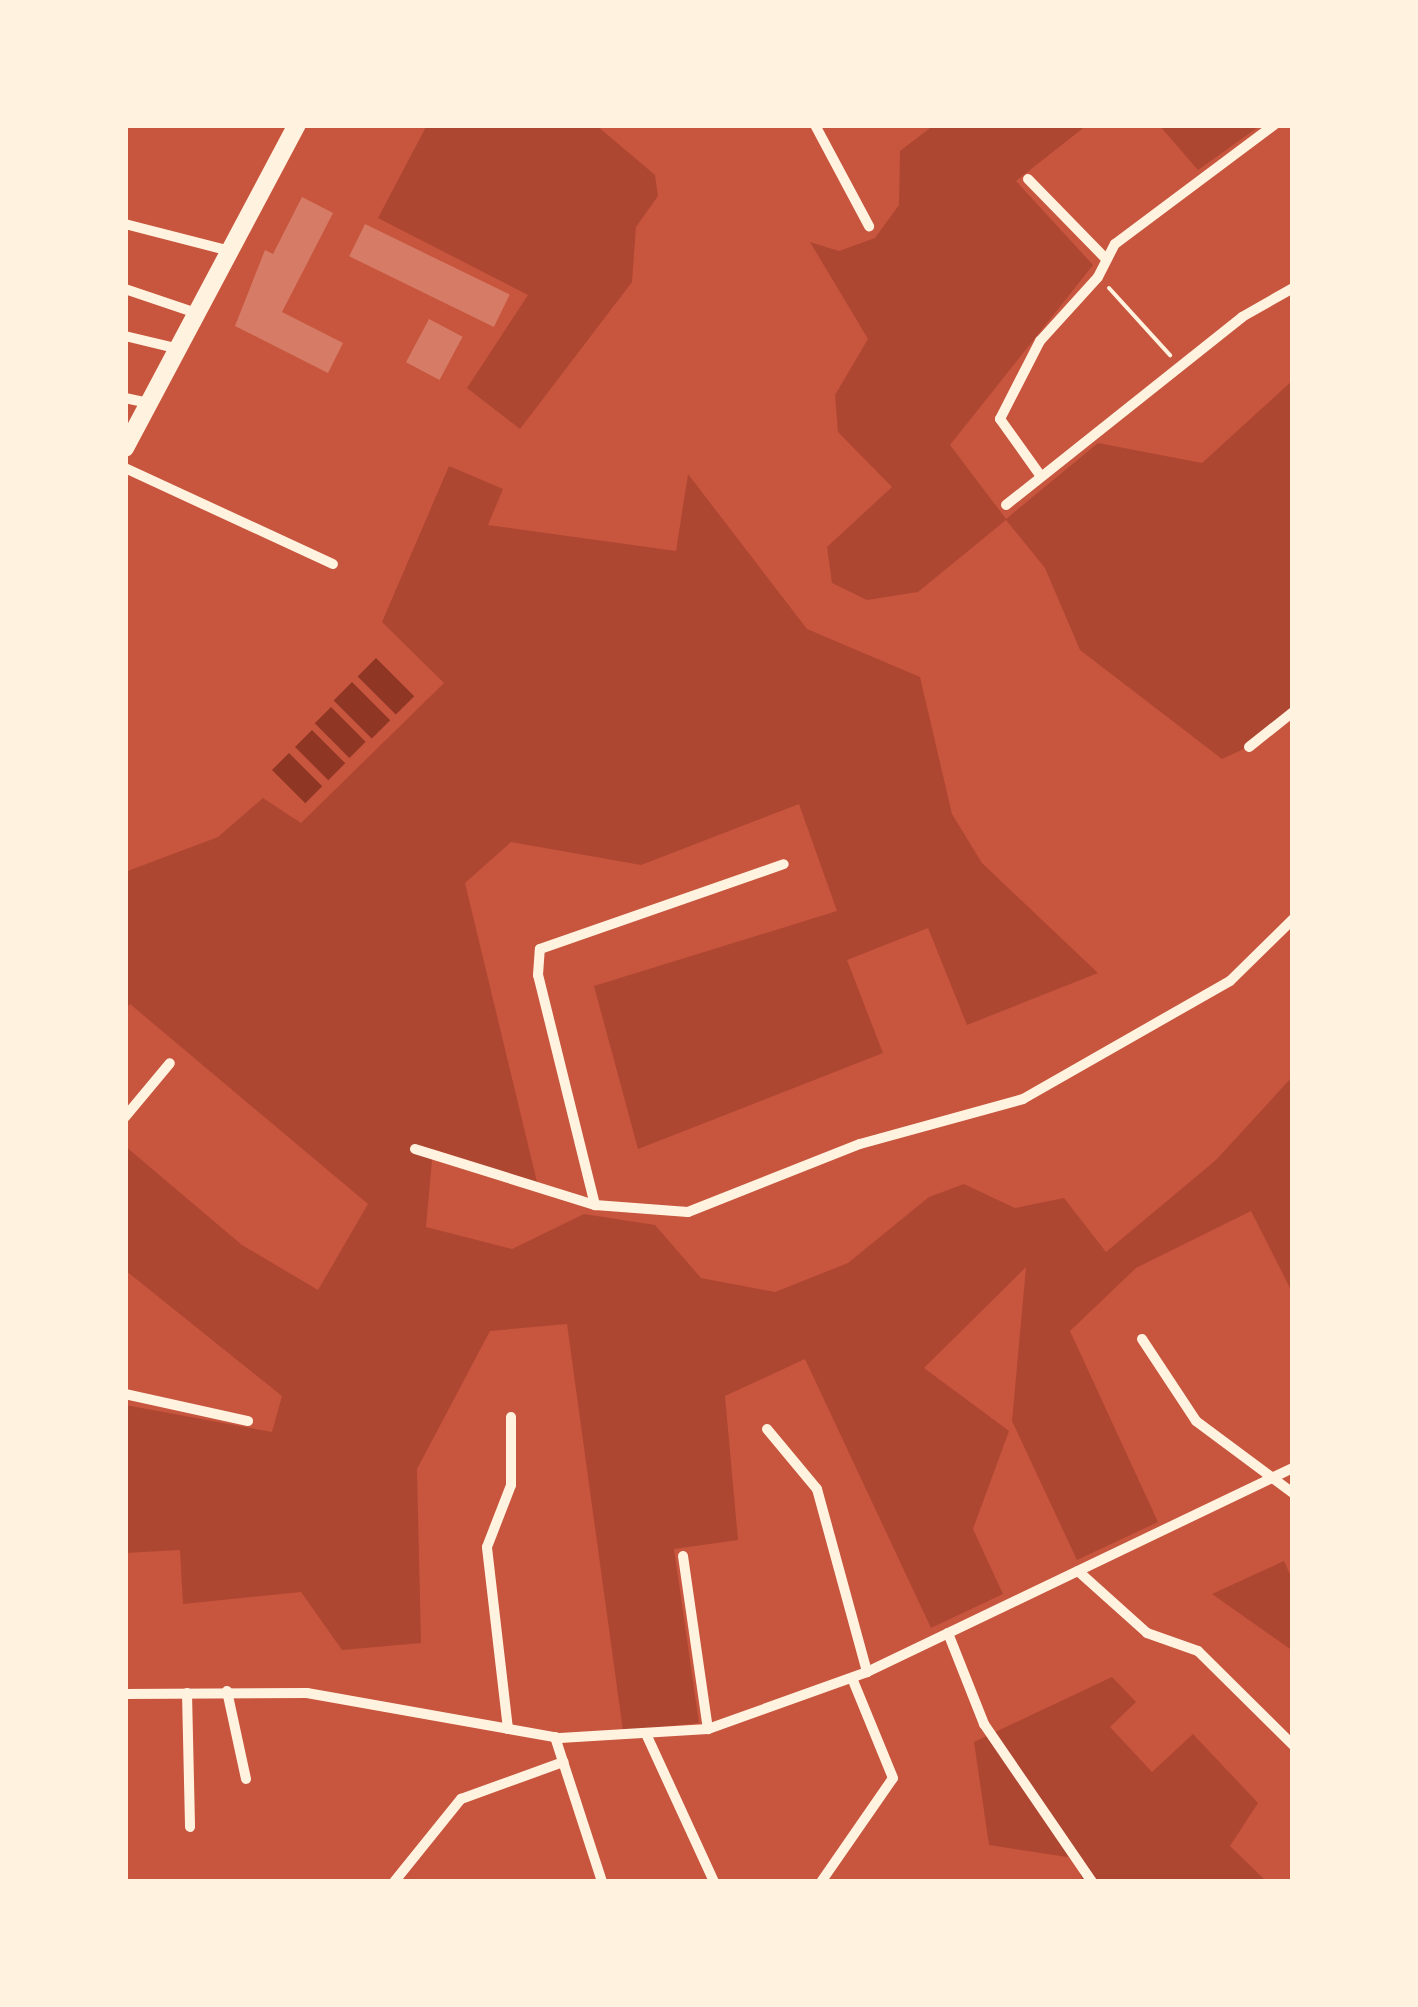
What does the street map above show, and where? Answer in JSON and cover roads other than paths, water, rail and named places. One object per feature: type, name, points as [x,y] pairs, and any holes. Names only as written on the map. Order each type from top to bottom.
[{"type":"highway","points":[[125,448],[226,250],[297,125]]},
{"type":"street","points":[[815,125],[869,226]]},
{"type":"street","points":[[1040,475],[1004,434],[1001,412],[1040,341],[1098,277],[1105,258],[1274,125]]},
{"type":"street","points":[[1028,178],[1105,258]]},
{"type":"street","points":[[125,224],[226,250]]},
{"type":"street","points":[[1006,505],[1180,366],[1293,288]]},
{"type":"street","points":[[125,289],[193,312]]},
{"type":"street","points":[[125,336],[175,348]]},
{"type":"street","points":[[125,398],[148,403]]},
{"type":"street","points":[[125,468],[333,564]]},
{"type":"street","points":[[1249,747],[1293,712]]},
{"type":"street","points":[[595,1205],[538,975],[540,949],[784,864]]},
{"type":"street","points":[[415,1149],[595,1205],[688,1212],[860,1144],[1023,1099],[1230,982],[1293,919]]},
{"type":"street","points":[[125,1118],[170,1063]]},
{"type":"street","points":[[1142,1339],[1196,1421],[1268,1481],[1293,1493]]},
{"type":"street","points":[[125,1394],[248,1421]]},
{"type":"street","points":[[508,1728],[486,1547],[511,1485],[511,1417]]},
{"type":"street","points":[[767,1429],[817,1489],[867,1672]]},
{"type":"street","points":[[125,1694],[227,1692],[367,1700],[555,1737],[647,1736],[708,1729],[867,1672],[1293,1468]]},
{"type":"street","points":[[683,1556],[708,1729]]},
{"type":"street","points":[[1078,1571],[1147,1633],[1198,1651],[1293,1745]]},
{"type":"street","points":[[948,1633],[984,1724],[1092,1882]]},
{"type":"street","points":[[822,1882],[894,1778],[852,1678]]},
{"type":"street","points":[[227,1692],[246,1779]]},
{"type":"street","points":[[187,1693],[190,1827]]},
{"type":"street","points":[[647,1736],[714,1882]]},
{"type":"street","points":[[555,1737],[602,1882]]},
{"type":"street","points":[[394,1882],[461,1799],[563,1762]]}]
